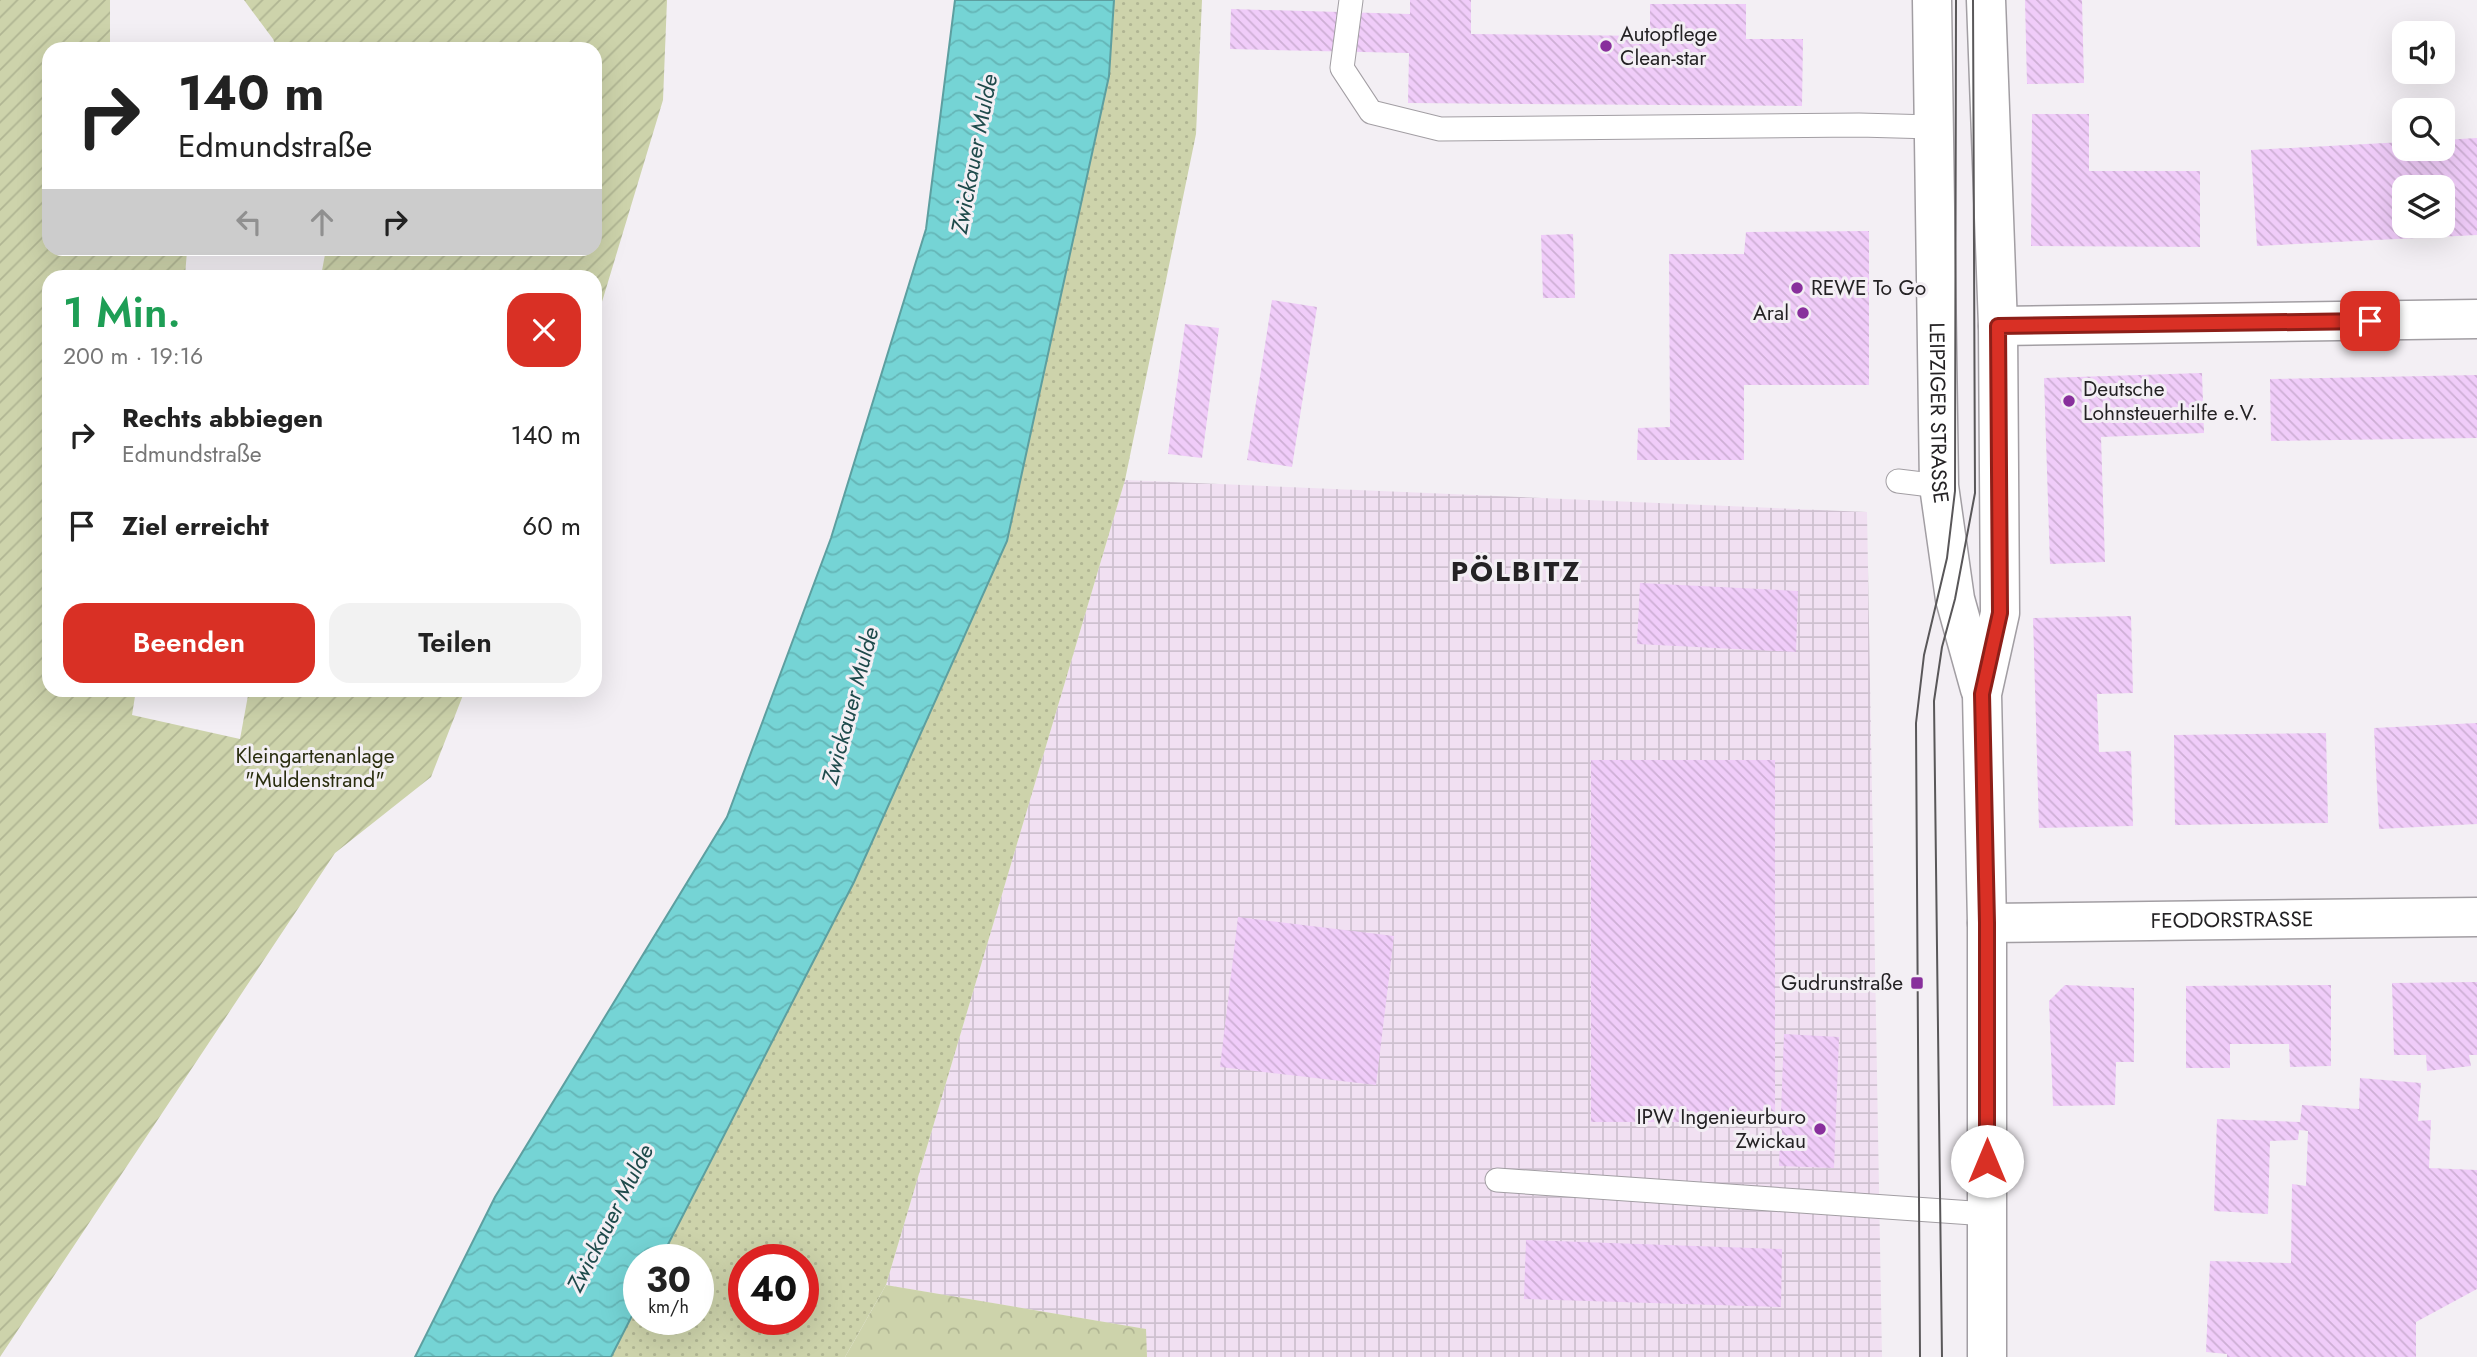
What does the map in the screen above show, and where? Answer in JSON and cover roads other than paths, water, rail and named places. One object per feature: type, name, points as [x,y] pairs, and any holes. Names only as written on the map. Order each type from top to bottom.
[{"type":"street","name":"LEIPZIGER STRASSE","points":[[1932,0],[1939,486],[1947,558],[1955,599],[1982,694]]},
{"type":"street","name":"LEIPZIGER STRASSE","points":[[1986,0],[1998,326],[2000,613],[1982,694],[1987,923],[1987,1357]]},
{"type":"street","points":[[1998,326],[2477,319]]},
{"type":"street","name":"FEODORSTRASSE","points":[[1987,923],[2477,917]]},
{"type":"lane","points":[[1351,0],[1342,68],[1371,112],[1440,129],[1859,125],[1933,127]]},
{"type":"lane","points":[[1898,481],[1939,486]]},
{"type":"lane","points":[[1497,1180],[1987,1214]]},
{"type":"water","name":"Zwickauer Mulde","points":[[955,0],[1114,0],[1109,76],[1007,541],[854,882],[668,1244],[623,1244],[623,1333],[611,1357],[415,1357],[495,1197],[727,817],[831,538],[926,229]]},
{"type":"tram line","points":[[1920,1357],[1916,723],[1924,655],[1947,558],[1955,491],[1956,0]]},
{"type":"tram line","points":[[1942,1357],[1934,701],[1942,647],[1955,599],[1975,493],[1973,0]]},
{"type":"place","name":"Autopflege Clean-star","points":[[1606,46]]},
{"type":"place","name":"REWE To Go","points":[[1797,288]]},
{"type":"place","name":"Aral","points":[[1803,313]]},
{"type":"place","name":"Deutsche Lohnsteuerhilfe e.V.","points":[[2069,401]]},
{"type":"place","name":"Gudrunstraße","points":[[1917,983]]},
{"type":"place","name":"IPW Ingenieurburo Zwickau","points":[[1820,1129]]},
{"type":"district","name":"PÖLBITZ","points":[[1516,571]]},
{"type":"park label","name":"Kleingartenanlage \"Muldenstrand\"","points":[[315,768]]}]
